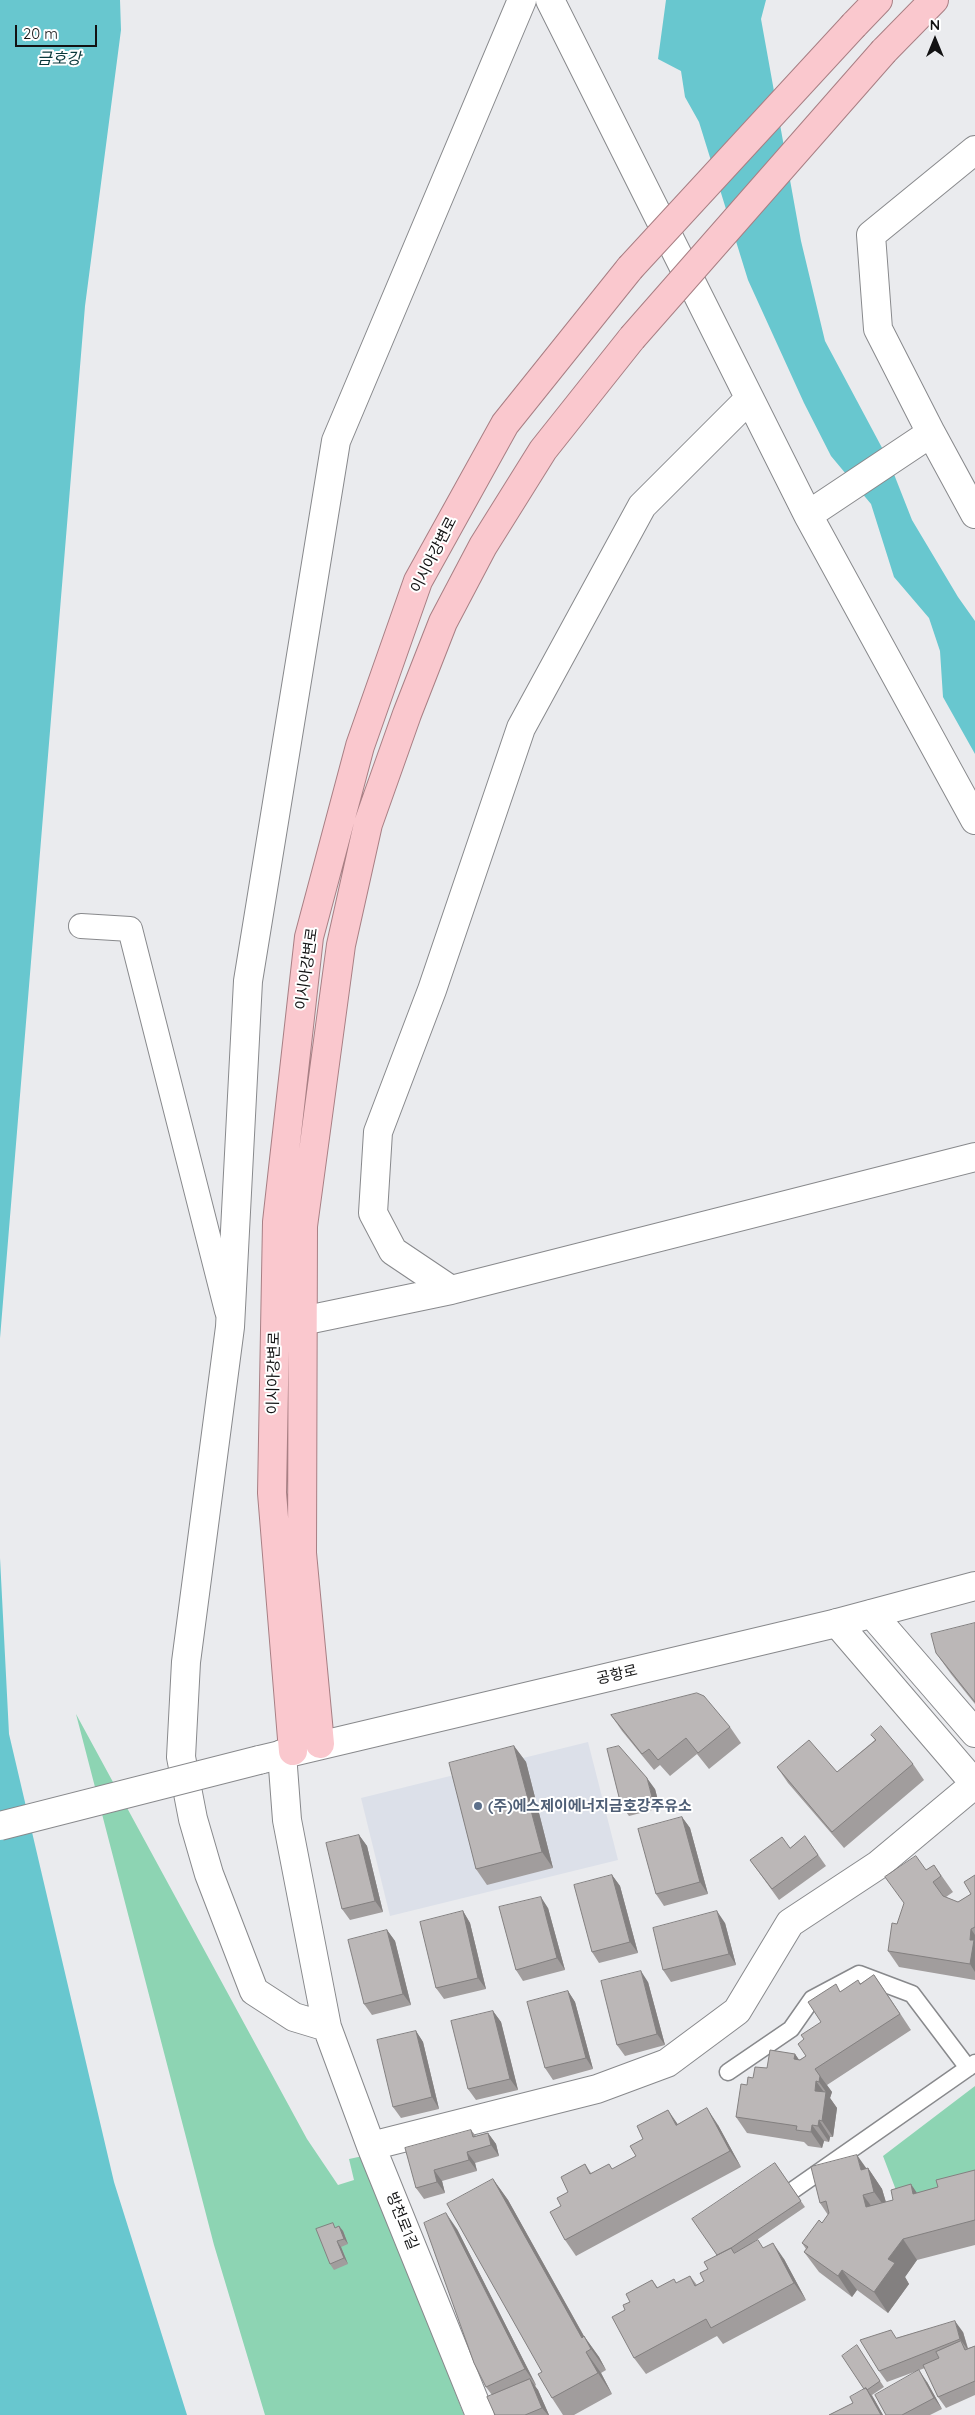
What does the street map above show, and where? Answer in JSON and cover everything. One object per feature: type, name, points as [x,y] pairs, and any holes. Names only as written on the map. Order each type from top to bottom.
[{"type":"highway","name":"이시아강변로","points":[[278,1755],[272,1493],[277,1222],[309,937],[360,746],[418,581],[505,424],[630,268],[878,0]]},
{"type":"highway","name":"이시아강변로","points":[[320,1744],[302,1554],[304,1226],[341,945],[368,824],[407,714],[443,622],[483,546],[543,450],[632,338],[884,51],[934,0]]},
{"type":"street","points":[[327,2027],[294,2016],[254,1991],[210,1874],[193,1819],[181,1757],[186,1662],[230,1326],[248,981],[336,441],[522,0]]},
{"type":"street","points":[[550,0],[809,515],[975,820]]},
{"type":"street","points":[[975,150],[871,235],[878,329],[930,433],[975,514]]},
{"type":"street","points":[[451,1290],[393,1251],[373,1213],[378,1132],[432,990],[521,728],[642,506],[750,399]]},
{"type":"street","points":[[809,515],[930,433]]},
{"type":"street","points":[[81,926],[130,929],[230,1326]]},
{"type":"street","points":[[302,1320],[451,1290],[975,1157]]},
{"type":"street","name":"공항로","points":[[0,1826],[320,1744],[837,1623],[975,1586]]},
{"type":"street","points":[[872,1614],[975,1732]]},
{"type":"street","points":[[371,2146],[597,2089],[668,2064],[737,2011],[790,1923],[878,1865],[975,1784],[837,1623]]},
{"type":"street","name":"방천로1길","points":[[278,1755],[287,1820],[327,2027],[371,2146],[480,2415]]},
{"type":"lane","points":[[728,2072],[791,2029],[812,2000],[859,1974],[912,1994],[972,2066],[764,2210]]},
{"type":"shaded area","points":[[588,1742],[618,1860],[390,1916],[361,1798]]},
{"type":"green space","points":[[76,1714],[307,2139],[338,2185],[354,2180],[349,2159],[363,2156],[464,2415],[265,2415],[214,2245]]},
{"type":"green space","points":[[975,2086],[975,2178],[899,2198],[883,2156]]},
{"type":"water","name":"금호강","points":[[0,0],[120,0],[121,30],[85,306],[0,1338]]},
{"type":"water","points":[[666,0],[766,0],[761,19],[801,241],[825,341],[888,459],[912,520],[958,597],[975,621],[975,754],[943,697],[940,651],[929,618],[894,577],[871,504],[831,456],[804,403],[748,280],[699,122],[685,97],[681,71],[658,59]]},
{"type":"water","points":[[0,1558],[9,1734],[114,2182],[187,2415],[0,2415]]},
{"type":"building","points":[[975,1623],[975,1702],[936,1653],[931,1634]]},
{"type":"building","points":[[697,1693],[704,1696],[730,1727],[698,1753],[686,1738],[658,1760],[649,1749],[642,1754],[611,1715]]},
{"type":"building","points":[[881,1726],[913,1764],[832,1832],[777,1767],[809,1740],[837,1772],[876,1740],[871,1735]]},
{"type":"building","points":[[514,1746],[542,1852],[476,1869],[449,1763]]},
{"type":"building","points":[[619,1746],[647,1778],[652,1797],[621,1805],[607,1749]]},
{"type":"building","points":[[682,1817],[700,1882],[656,1894],[638,1829]]},
{"type":"building","points":[[359,1835],[375,1901],[342,1909],[326,1843]]},
{"type":"building","points":[[805,1836],[818,1855],[772,1889],[750,1860],[782,1837],[790,1848]]},
{"type":"building","points":[[916,1856],[926,1870],[934,1865],[941,1876],[933,1882],[943,1896],[958,1902],[971,1894],[964,1882],[975,1875],[975,1927],[971,1929],[970,1940],[974,1940],[970,1964],[888,1951],[892,1923],[897,1924],[904,1903],[885,1877]]},
{"type":"building","points":[[612,1875],[630,1942],[592,1952],[574,1885]]},
{"type":"building","points":[[541,1897],[557,1958],[516,1970],[499,1907]]},
{"type":"building","points":[[463,1911],[478,1978],[436,1988],[420,1922]]},
{"type":"building","points":[[717,1911],[729,1954],[663,1970],[653,1928]]},
{"type":"building","points":[[387,1930],[403,1994],[364,2004],[348,1940]]},
{"type":"building","points":[[641,1971],[657,2034],[617,2045],[601,1981]]},
{"type":"building","points":[[874,1975],[900,2014],[815,2069],[820,2076],[819,2082],[816,2081],[815,2091],[826,2092],[822,2121],[819,2120],[818,2126],[812,2125],[811,2132],[796,2130],[797,2126],[736,2117],[741,2084],[747,2085],[748,2077],[753,2078],[755,2067],[767,2068],[770,2050],[795,2054],[794,2059],[800,2060],[806,2056],[798,2044],[804,2039],[801,2035],[821,2022],[808,2002],[836,1984],[840,1992],[858,1980],[860,1984]]},
{"type":"building","points":[[568,1991],[586,2058],[545,2068],[527,2002]]},
{"type":"building","points":[[493,2011],[510,2079],[468,2089],[451,2021]]},
{"type":"building","points":[[416,2031],[432,2097],[393,2107],[377,2040]]},
{"type":"building","points":[[707,2108],[730,2151],[565,2240],[550,2212],[561,2206],[557,2198],[568,2192],[561,2177],[585,2164],[590,2174],[609,2164],[612,2169],[636,2156],[630,2146],[643,2139],[637,2126],[668,2110],[676,2125]]},
{"type":"building","points":[[471,2130],[473,2137],[488,2133],[491,2145],[467,2152],[469,2160],[434,2170],[437,2182],[416,2188],[405,2148]]},
{"type":"building","points":[[857,2155],[861,2170],[868,2168],[874,2192],[863,2195],[866,2207],[893,2200],[891,2190],[911,2184],[913,2194],[938,2187],[936,2180],[975,2170],[975,2220],[903,2239],[888,2259],[895,2263],[874,2292],[842,2270],[838,2276],[804,2252],[808,2247],[802,2243],[819,2220],[822,2223],[829,2213],[826,2201],[820,2203],[811,2167]]},
{"type":"building","points":[[775,2163],[801,2201],[731,2248],[717,2255],[692,2219]]},
{"type":"building","points":[[493,2179],[582,2338],[584,2336],[591,2349],[586,2352],[598,2373],[552,2398],[538,2374],[542,2372],[447,2204]]},
{"type":"building","points":[[446,2213],[525,2369],[486,2387],[474,2363],[424,2223]]},
{"type":"building","points":[[333,2223],[335,2228],[339,2226],[344,2239],[337,2241],[344,2258],[330,2264],[316,2229]]},
{"type":"building","points":[[758,2240],[763,2248],[773,2243],[794,2283],[711,2328],[706,2319],[634,2358],[612,2317],[625,2310],[623,2305],[630,2302],[626,2294],[652,2280],[657,2288],[674,2279],[676,2283],[690,2276],[695,2286],[704,2281],[700,2273],[708,2269],[704,2262],[731,2248],[734,2253]]},
{"type":"building","points":[[955,2321],[960,2339],[879,2371],[860,2340],[891,2330],[896,2338]]},
{"type":"building","points":[[961,2341],[965,2350],[975,2346],[975,2381],[938,2397],[923,2365],[939,2358],[936,2352]]},
{"type":"building","points":[[857,2345],[880,2381],[867,2390],[866,2388],[864,2389],[842,2356]]},
{"type":"building","points":[[919,2370],[934,2398],[902,2415],[886,2415],[875,2395]]},
{"type":"building","points":[[530,2379],[542,2408],[525,2415],[495,2415],[487,2397]]},
{"type":"building","points":[[866,2388],[881,2415],[829,2415],[853,2403],[850,2397]]},
{"type":"place","name":"(주)에스제이에너지금호강주유소","points":[[478,1806]]}]
